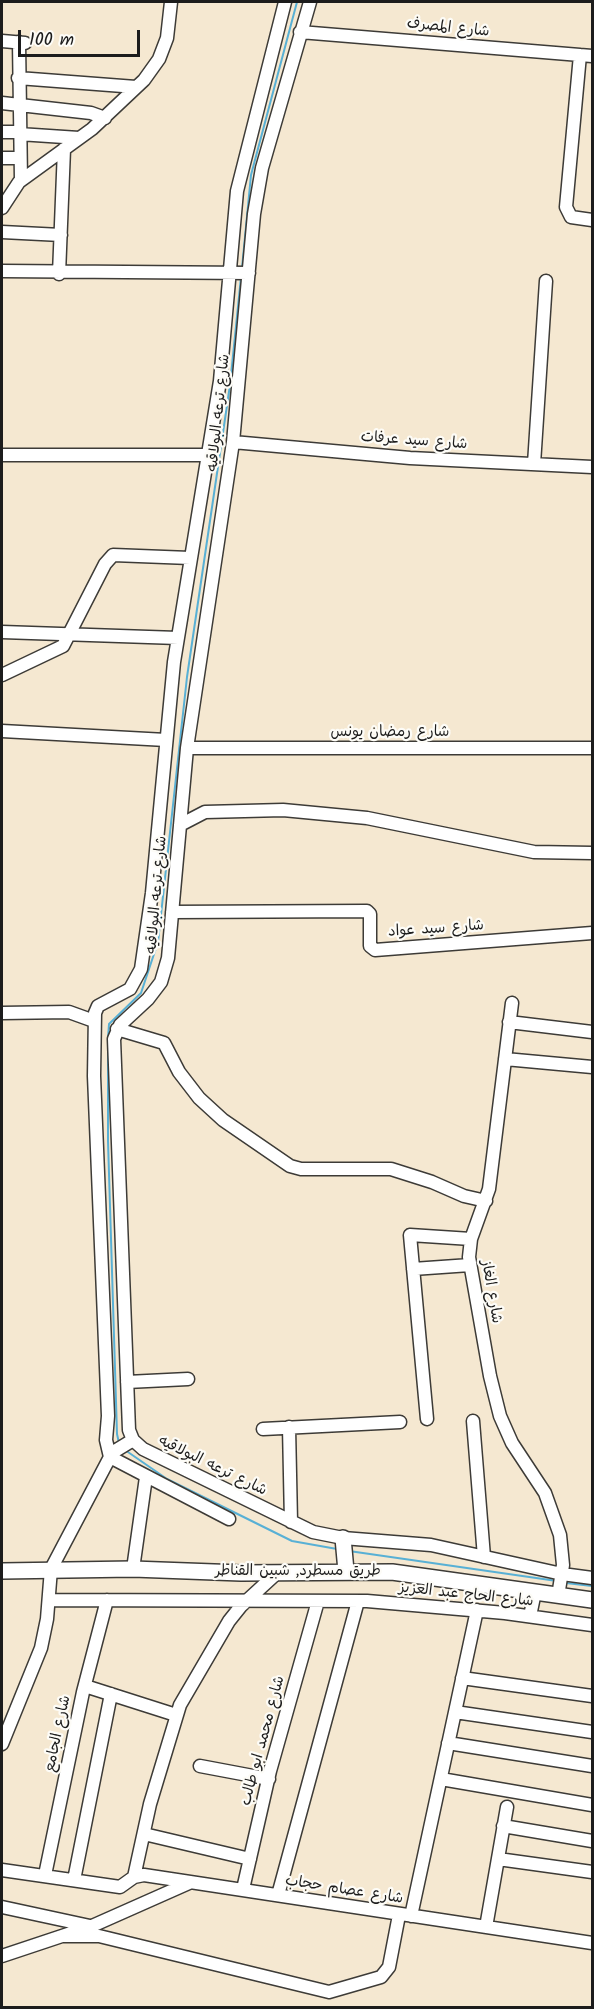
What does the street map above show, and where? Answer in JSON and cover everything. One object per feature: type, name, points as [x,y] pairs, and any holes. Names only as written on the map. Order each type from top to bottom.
[{"type":"main road","points":[[343,1540],[345,1565]]},
{"type":"main road","name":"طريق مسطرد, شبين القناطر","points":[[2,1571],[51,1573],[133,1569],[278,1572],[345,1565],[592,1600]]},
{"type":"street","points":[[2,207],[6,192],[105,118],[136,87],[159,59],[167,38],[171,2]]},
{"type":"street","name":"شارع ترعه البولاقيه","points":[[94,1021],[98,1006],[130,989],[141,969],[152,893],[178,638],[220,381],[237,191],[285,2]]},
{"type":"street","name":"شارع ترعه البولاقيه","points":[[117,1029],[161,982],[168,958],[187,748],[234,442],[254,214],[262,168],[310,2]]},
{"type":"street","name":"شارع المصرف","points":[[300,32],[586,56]]},
{"type":"street","points":[[2,41],[22,43],[18,78],[21,180]]},
{"type":"street","points":[[586,56],[567,207],[571,217],[592,220]]},
{"type":"street","points":[[18,78],[136,87]]},
{"type":"street","points":[[2,103],[92,113],[105,118]]},
{"type":"street","points":[[2,132],[79,138]]},
{"type":"street","points":[[60,274],[64,148]]},
{"type":"street","points":[[2,158],[19,158]]},
{"type":"street","points":[[2,231],[61,236]]},
{"type":"street","points":[[2,272],[249,273]]},
{"type":"street","points":[[534,464],[546,281]]},
{"type":"street","name":"شارع سيد عرفات","points":[[234,442],[410,458],[592,467]]},
{"type":"street","points":[[2,454],[209,455]]},
{"type":"street","points":[[2,675],[57,650],[71,634],[105,564],[113,555],[126,553],[190,558]]},
{"type":"street","points":[[2,632],[178,638]]},
{"type":"street","points":[[2,731],[166,740]]},
{"type":"street","name":"شارع رمضان يونس","points":[[187,748],[592,748]]},
{"type":"street","points":[[180,825],[205,812],[283,810],[367,818],[534,852],[592,853]]},
{"type":"street","name":"شارع سيد عواد","points":[[172,912],[367,911],[370,914],[369,946],[375,950],[592,933]]},
{"type":"street","name":"شارع الغاز","points":[[512,1003],[486,1201],[471,1239],[470,1265],[490,1376],[500,1416],[512,1443],[537,1478],[553,1512],[562,1545],[562,1574],[558,1596]]},
{"type":"street","points":[[2,1013],[69,1012],[94,1021],[108,1416],[106,1440],[111,1454],[146,1477],[229,1519]]},
{"type":"street","points":[[509,1022],[592,1032]]},
{"type":"street","points":[[2,1744],[41,1648],[51,1573],[111,1454],[131,1442],[113,1054],[117,1029],[164,1043],[179,1072],[199,1098],[223,1120],[290,1166],[301,1169],[390,1169],[432,1182],[464,1196],[486,1201]]},
{"type":"street","points":[[505,1059],[592,1067]]},
{"type":"street","points":[[427,1419],[410,1237],[412,1233],[471,1239]]},
{"type":"street","points":[[413,1269],[470,1265]]},
{"type":"street","points":[[127,1382],[188,1379]]},
{"type":"street","points":[[473,1421],[484,1557]]},
{"type":"street","points":[[263,1429],[400,1422]]},
{"type":"street","points":[[289,1427],[291,1522]]},
{"type":"street","name":"شارع ترعه البولاقيه","points":[[131,1442],[313,1532],[343,1540],[414,1542],[562,1574],[592,1578]]},
{"type":"street","points":[[133,1569],[146,1477]]},
{"type":"street","points":[[134,1877],[176,1715],[212,1647],[247,1600],[278,1572]]},
{"type":"street","points":[[530,1616],[535,1592]]},
{"type":"street","name":"شارع الحاج عبد العزيز","points":[[49,1596],[107,1600],[358,1601],[477,1610],[592,1625]]},
{"type":"street","name":"شارع الجامع","points":[[45,1875],[85,1686],[107,1600]]},
{"type":"street","name":"شارع محمد ابو طالب","points":[[243,1889],[269,1779],[318,1601]]},
{"type":"street","points":[[278,1895],[358,1601]]},
{"type":"street","name":"شارع عصام حجاب","points":[[2,1870],[120,1887],[134,1877],[144,1875],[405,1916],[441,1779],[477,1610]]},
{"type":"street","points":[[462,1678],[592,1696]]},
{"type":"street","points":[[85,1686],[176,1715]]},
{"type":"street","points":[[74,1880],[111,1694]]},
{"type":"street","points":[[455,1712],[592,1732]]},
{"type":"street","points":[[448,1743],[592,1766]]},
{"type":"street","points":[[200,1766],[269,1779]]},
{"type":"street","points":[[441,1779],[592,1805]]},
{"type":"street","points":[[486,1927],[507,1808]]},
{"type":"street","points":[[504,1826],[592,1840]]},
{"type":"street","points":[[144,1834],[250,1858]]},
{"type":"street","points":[[498,1859],[592,1872]]},
{"type":"street","points":[[2,1956],[92,1926],[189,1883]]},
{"type":"street","points":[[2,1907],[92,1926]]},
{"type":"street","points":[[63,1936],[99,1936],[329,1992],[381,1977],[389,1967],[405,1916],[592,1943]]},
{"type":"waterway","points":[[242,268],[251,175],[297,2]]},
{"type":"waterway","points":[[108,1038],[109,1024],[141,993],[158,942],[187,677],[230,385],[241,277]]},
{"type":"waterway","points":[[108,1047],[108,1141],[119,1443]]},
{"type":"waterway","points":[[125,1450],[167,1479],[292,1541],[337,1549]]},
{"type":"waterway","points":[[349,1551],[557,1581]]},
{"type":"waterway","points":[[566,1583],[592,1586]]}]
